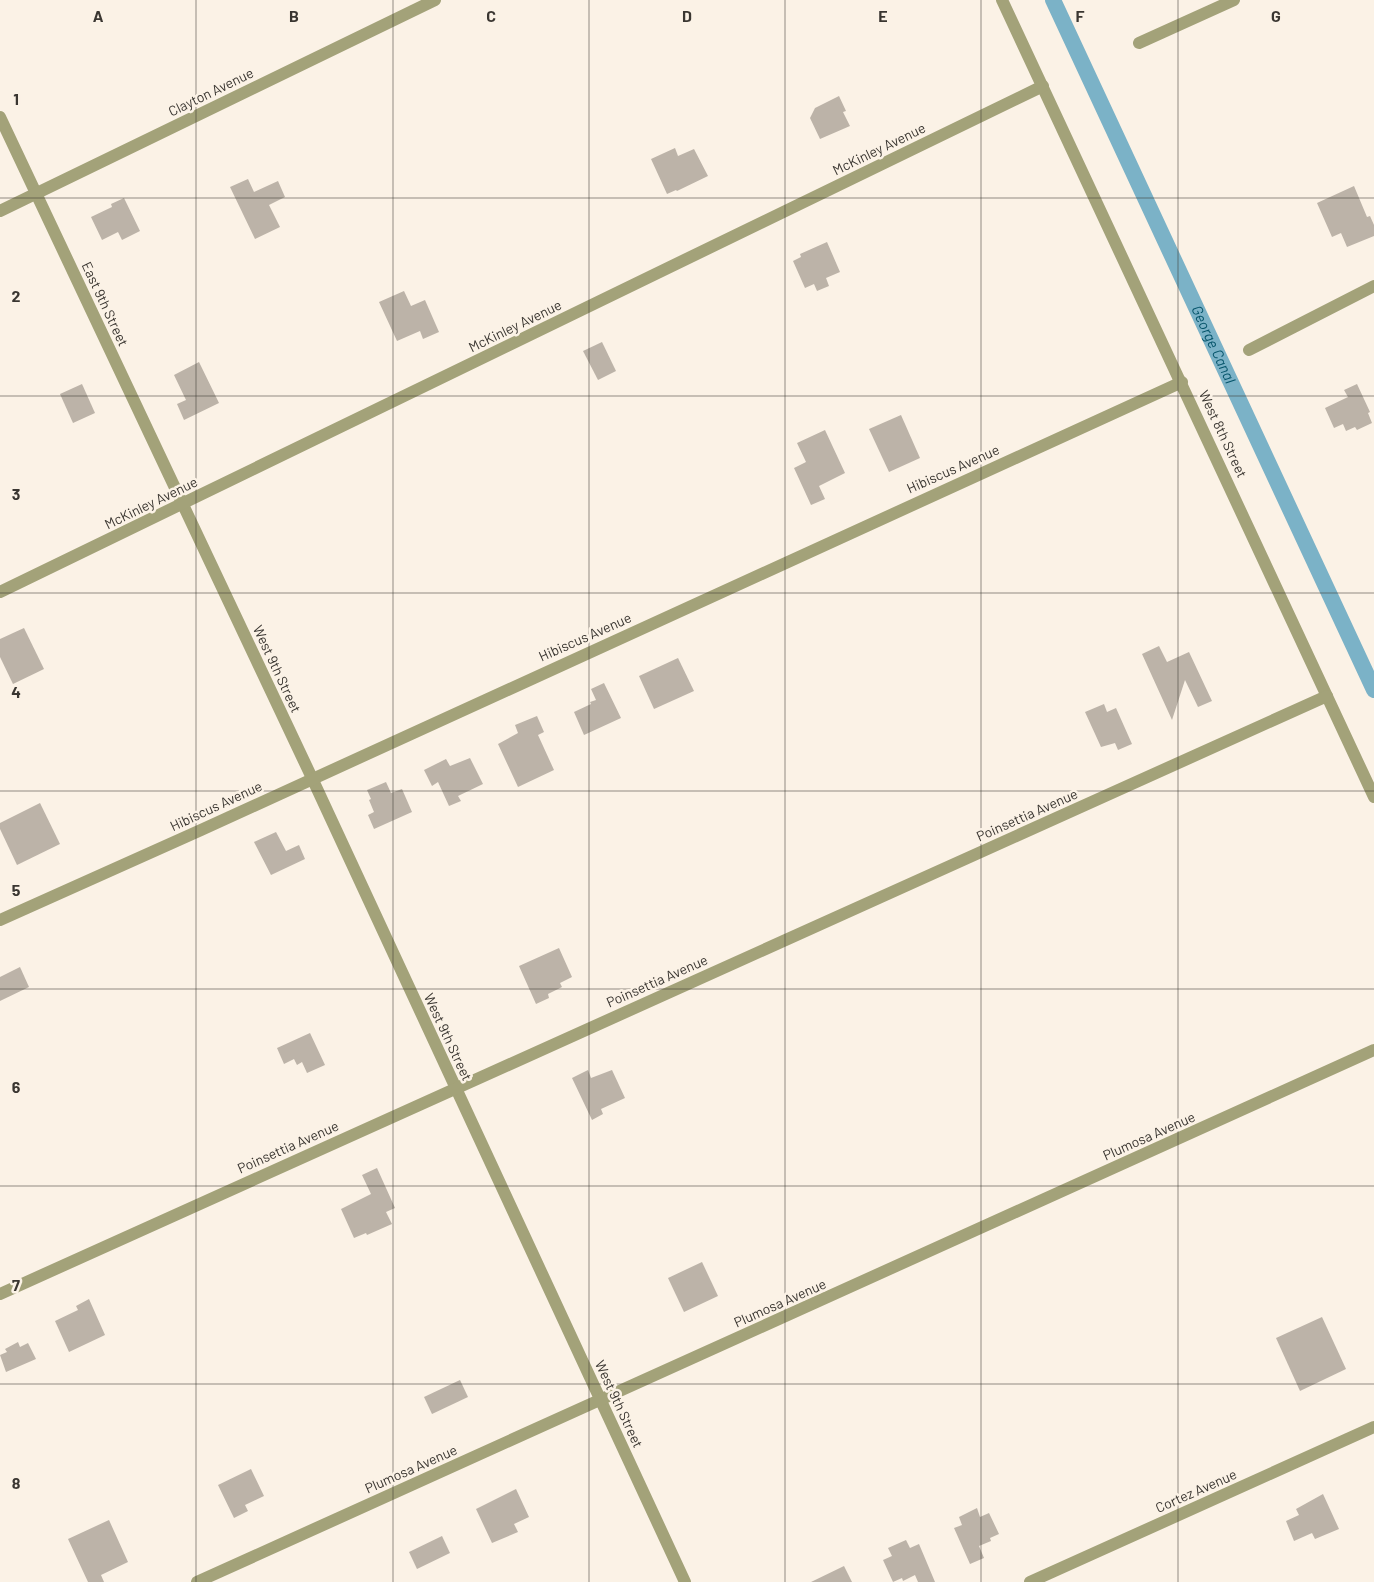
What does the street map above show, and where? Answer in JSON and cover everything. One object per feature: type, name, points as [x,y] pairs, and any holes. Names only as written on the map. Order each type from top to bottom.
[{"type":"street","name":"Clayton Avenue","points":[[0,211],[435,0]]},
{"type":"street","name":"West 8th Street","points":[[1002,0],[1374,796]]},
{"type":"street","points":[[1139,43],[1234,0]]},
{"type":"street","name":"McKinley Avenue","points":[[0,592],[1043,86]]},
{"type":"street","name":"East 9th Street","points":[[0,117],[183,504]]},
{"type":"street","points":[[1249,350],[1374,286]]},
{"type":"street","name":"Hibiscus Avenue","points":[[0,920],[1182,382]]},
{"type":"street","name":"West 9th Street","points":[[183,504],[685,1582]]},
{"type":"street","name":"Poinsettia Avenue","points":[[0,1294],[1327,696]]},
{"type":"street","name":"Plumosa Avenue","points":[[197,1582],[1374,1050]]},
{"type":"street","name":"Cortez Avenue","points":[[1030,1582],[1374,1427]]},
{"type":"building","points":[[839,96],[846,111],[843,112],[850,126],[820,139],[810,118],[815,108]]},
{"type":"building","points":[[675,148],[678,156],[694,149],[708,176],[667,194],[651,159]]},
{"type":"building","points":[[248,179],[254,192],[278,181],[285,197],[269,205],[280,227],[255,239],[230,187]]},
{"type":"building","points":[[1354,186],[1367,217],[1370,216],[1374,225],[1374,236],[1347,247],[1341,233],[1332,237],[1317,203]]},
{"type":"building","points":[[124,198],[140,231],[122,240],[118,232],[102,240],[91,217],[112,207],[111,204]]},
{"type":"building","points":[[827,242],[840,272],[826,278],[829,286],[817,291],[814,284],[805,288],[793,261],[801,257],[800,254]]},
{"type":"building","points":[[404,291],[411,306],[425,300],[439,332],[423,339],[420,331],[397,341],[379,302]]},
{"type":"building","points":[[602,342],[616,371],[598,380],[583,351]]},
{"type":"building","points":[[199,362],[219,403],[184,420],[177,404],[186,400],[174,375]]},
{"type":"building","points":[[82,384],[95,413],[73,423],[60,394]]},
{"type":"building","points":[[1357,384],[1370,412],[1368,413],[1372,423],[1357,430],[1355,427],[1346,431],[1343,424],[1334,428],[1325,408],[1348,397],[1344,390]]},
{"type":"building","points":[[901,415],[920,458],[889,472],[869,429]]},
{"type":"building","points":[[825,430],[845,473],[819,486],[825,499],[811,505],[794,468],[806,462],[797,443]]},
{"type":"building","points":[[24,628],[44,669],[13,684],[0,657],[0,639]]},
{"type":"building","points":[[1159,646],[1167,662],[1189,652],[1212,701],[1198,707],[1185,680],[1172,720],[1142,654]]},
{"type":"building","points":[[678,658],[694,691],[654,709],[639,676]]},
{"type":"building","points":[[604,683],[621,718],[584,735],[574,712],[596,700],[591,689]]},
{"type":"building","points":[[1104,704],[1107,712],[1116,708],[1132,744],[1118,750],[1115,743],[1101,747],[1085,712]]},
{"type":"building","points":[[537,716],[544,732],[538,735],[554,770],[518,787],[498,744],[518,733],[515,725]]},
{"type":"building","points":[[470,758],[483,784],[458,796],[461,801],[449,806],[438,782],[432,786],[424,770],[446,759],[450,766]]},
{"type":"building","points":[[386,782],[391,793],[402,789],[412,812],[374,829],[368,815],[374,812],[367,790]]},
{"type":"building","points":[[40,803],[60,844],[17,865],[0,829],[0,823]]},
{"type":"building","points":[[276,832],[286,851],[299,845],[305,859],[271,875],[254,842]]},
{"type":"building","points":[[559,948],[572,977],[560,983],[562,987],[548,994],[549,998],[536,1004],[519,966]]},
{"type":"building","points":[[20,967],[29,987],[0,1001],[0,977]]},
{"type":"building","points":[[310,1033],[325,1065],[307,1073],[302,1062],[297,1065],[294,1059],[284,1064],[277,1048]]},
{"type":"building","points":[[588,1070],[591,1078],[612,1070],[625,1098],[601,1109],[603,1114],[592,1120],[572,1078]]},
{"type":"building","points":[[377,1168],[395,1208],[386,1212],[392,1224],[367,1235],[366,1233],[354,1238],[341,1209],[371,1194],[362,1175]]},
{"type":"building","points":[[702,1262],[718,1296],[684,1312],[668,1278]]},
{"type":"building","points":[[89,1299],[105,1335],[69,1352],[55,1321],[78,1310],[76,1306]]},
{"type":"building","points":[[1322,1317],[1346,1369],[1300,1391],[1276,1338]]},
{"type":"building","points":[[18,1342],[20,1347],[28,1343],[36,1359],[6,1372],[0,1355],[7,1352],[5,1349]]},
{"type":"building","points":[[460,1380],[468,1397],[432,1414],[424,1397]]},
{"type":"building","points":[[251,1469],[264,1496],[245,1505],[248,1511],[234,1518],[218,1485]]},
{"type":"building","points":[[516,1489],[529,1517],[514,1524],[518,1532],[492,1543],[476,1509]]},
{"type":"building","points":[[1323,1494],[1339,1529],[1315,1539],[1312,1533],[1294,1541],[1286,1521],[1299,1515],[1296,1509]]},
{"type":"building","points":[[977,1508],[980,1517],[989,1513],[999,1534],[990,1538],[991,1541],[979,1546],[984,1558],[970,1564],[954,1528],[962,1525],[959,1517]]},
{"type":"building","points":[[109,1520],[128,1562],[101,1575],[104,1582],[88,1582],[68,1539]]},
{"type":"building","points":[[442,1536],[450,1553],[417,1569],[409,1552]]},
{"type":"building","points":[[906,1540],[910,1548],[919,1544],[935,1582],[918,1582],[915,1575],[903,1581],[902,1578],[893,1582],[883,1560],[892,1556],[888,1548]]},
{"type":"building","points":[[844,1566],[852,1582],[811,1582]]},
{"type":"waterway","name":"George Canal","points":[[1053,0],[1374,690]]}]
